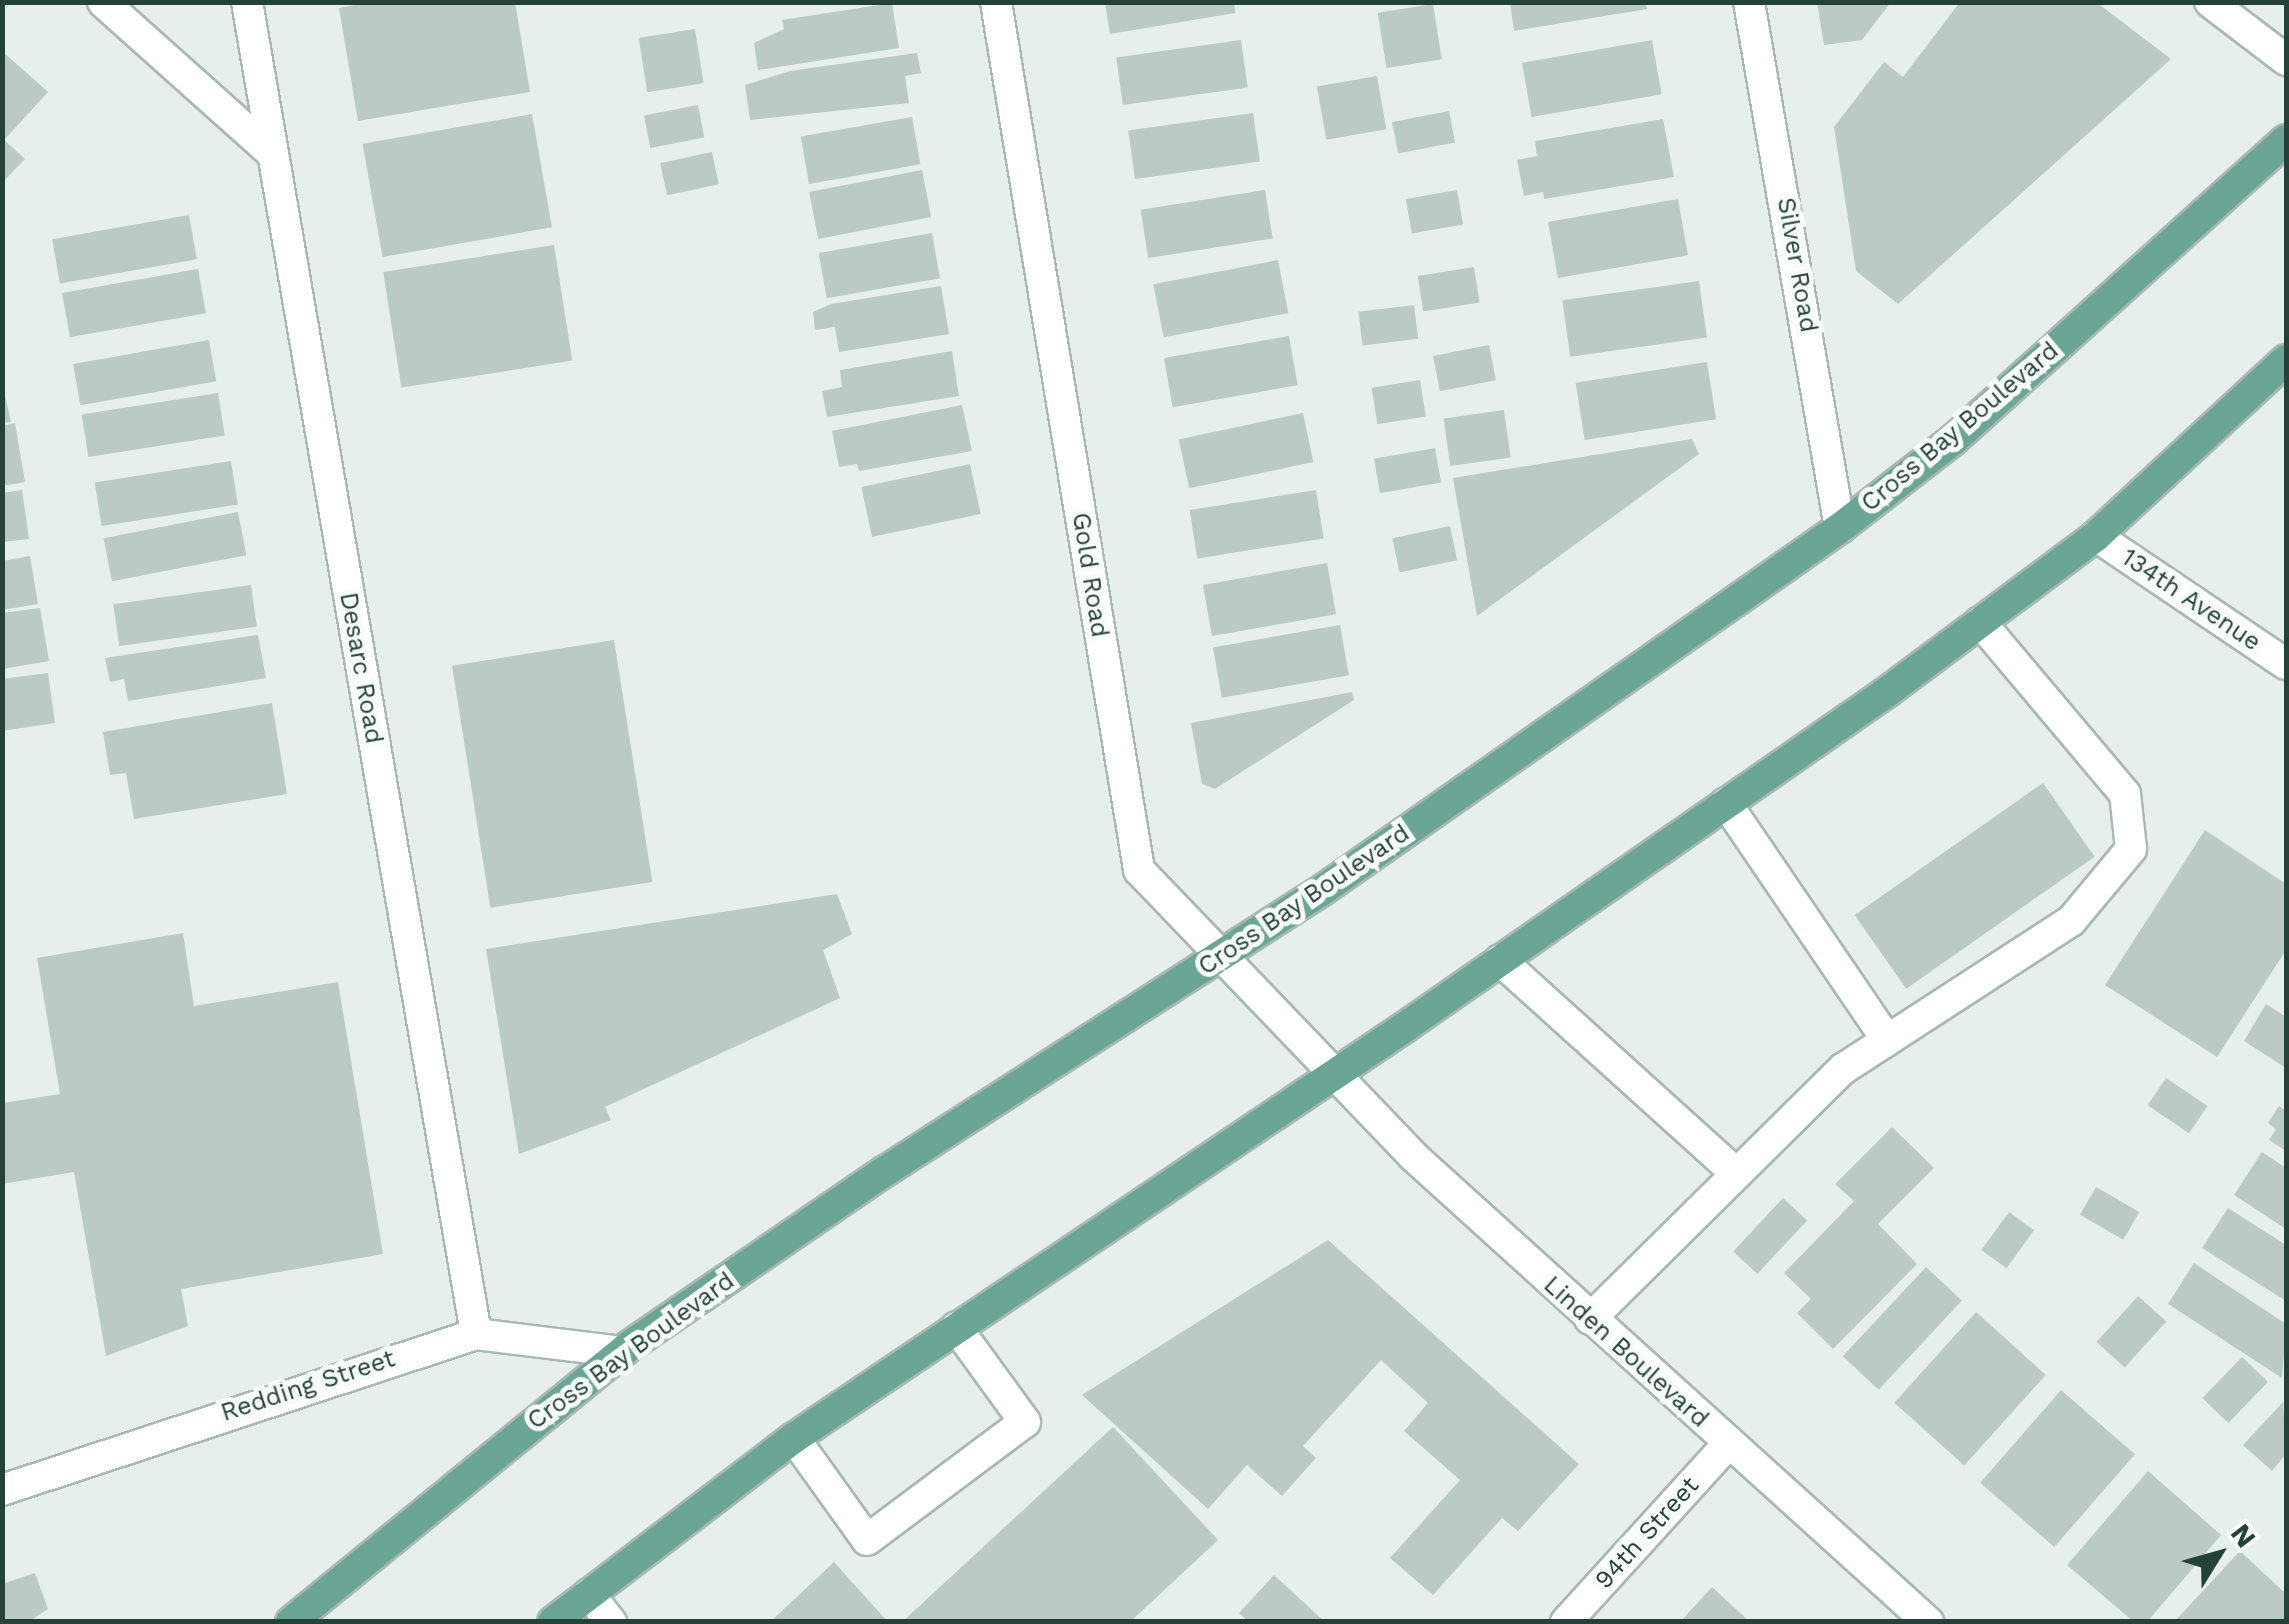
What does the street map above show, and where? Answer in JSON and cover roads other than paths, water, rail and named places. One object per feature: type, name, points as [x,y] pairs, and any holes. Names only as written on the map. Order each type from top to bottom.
[{"type":"main road","name":"Cross Bay Boulevard","points":[[292,1622],[622,1352],[884,1172],[1222,956],[1840,528],[1952,440],[2286,140]]},
{"type":"main road","points":[[553,1622],[794,1438],[1500,960],[1980,622],[2096,536],[2286,360]]},
{"type":"street","points":[[103,2],[272,153]]},
{"type":"street","name":"Desarc Road","points":[[248,2],[476,1334]]},
{"type":"street","name":"Gold Road","points":[[996,2],[1139,870],[1333,1072]]},
{"type":"street","name":"Silver Road","points":[[1749,2],[1840,528]]},
{"type":"street","points":[[2210,2],[2286,60]]},
{"type":"street","name":"134th Avenue","points":[[2096,536],[2286,664]]},
{"type":"street","points":[[1590,1319],[1843,1069],[2071,921],[2132,849],[2125,794],[1980,622]]},
{"type":"street","points":[[1726,803],[1887,1040]]},
{"type":"street","points":[[1500,960],[1736,1174]]},
{"type":"street","name":"Linden Boulevard","points":[[1333,1072],[1412,1156],[1928,1622]]},
{"type":"street","points":[[794,1438],[867,1540],[1025,1422],[956,1327]]},
{"type":"street","name":"Redding Street","points":[[2,1490],[476,1334],[622,1352]]},
{"type":"street","name":"94th Street","points":[[1566,1622],[1728,1444]]},
{"type":"street","points":[[589,1594],[611,1622]]}]
